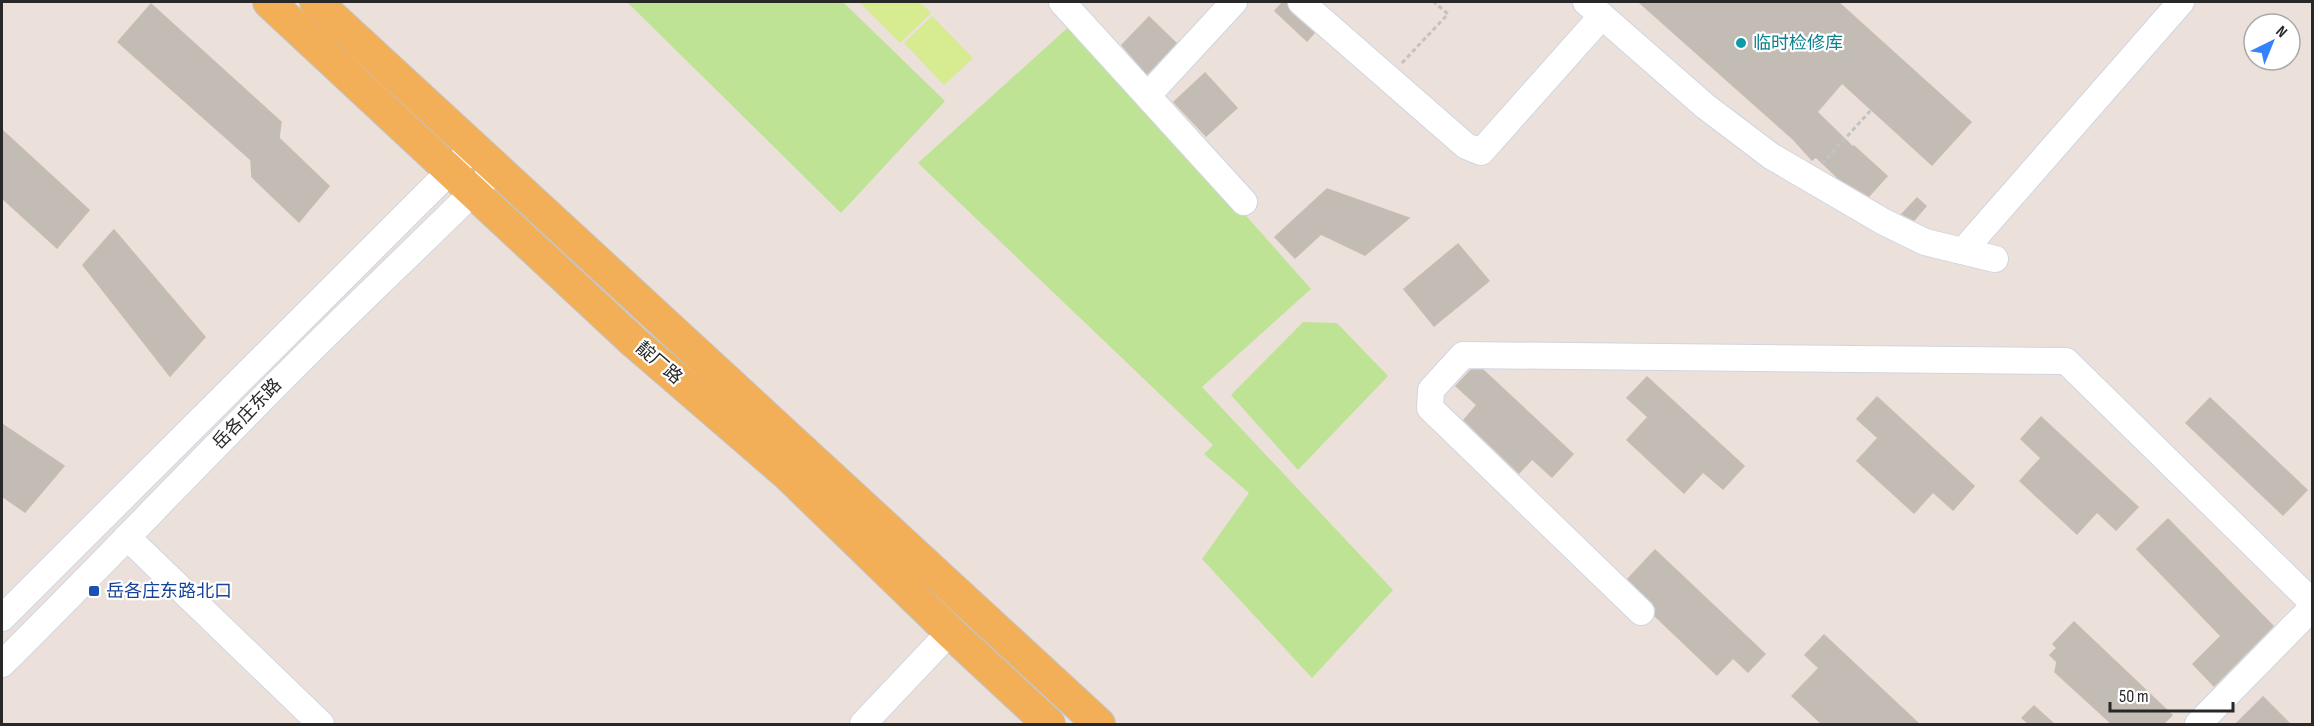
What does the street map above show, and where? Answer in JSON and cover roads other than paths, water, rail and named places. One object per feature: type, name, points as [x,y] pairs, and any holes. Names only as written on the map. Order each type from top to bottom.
[{"type":"main road","name":"靛厂路","points":[[269,2],[634,342],[787,474],[1049,724]]},
{"type":"main road","points":[[316,2],[1099,724]]},
{"type":"street","points":[[1062,2],[1244,201]]},
{"type":"street","points":[[1149,95],[1234,2]]},
{"type":"street","points":[[1301,2],[1466,146],[1481,152],[1594,9],[1705,106],[1771,156],[1884,222],[1925,242],[1995,259]]},
{"type":"street","points":[[1963,251],[2181,2]]},
{"type":"street","name":"岳各庄东路","points":[[2,618],[473,148]]},
{"type":"street","name":"岳各庄东路","points":[[2,663],[283,378],[496,169]]},
{"type":"street","points":[[1641,612],[1430,408],[1431,390],[1463,355],[2066,361],[2313,602]]},
{"type":"street","points":[[127,537],[321,724]]},
{"type":"street","points":[[2198,724],[2313,608]]},
{"type":"street","points":[[863,724],[950,632]]},
{"type":"place","name":"临时检修库","points":[[1741,43]]},
{"type":"place","name":"岳各庄东路北口","points":[[94,591]]}]
